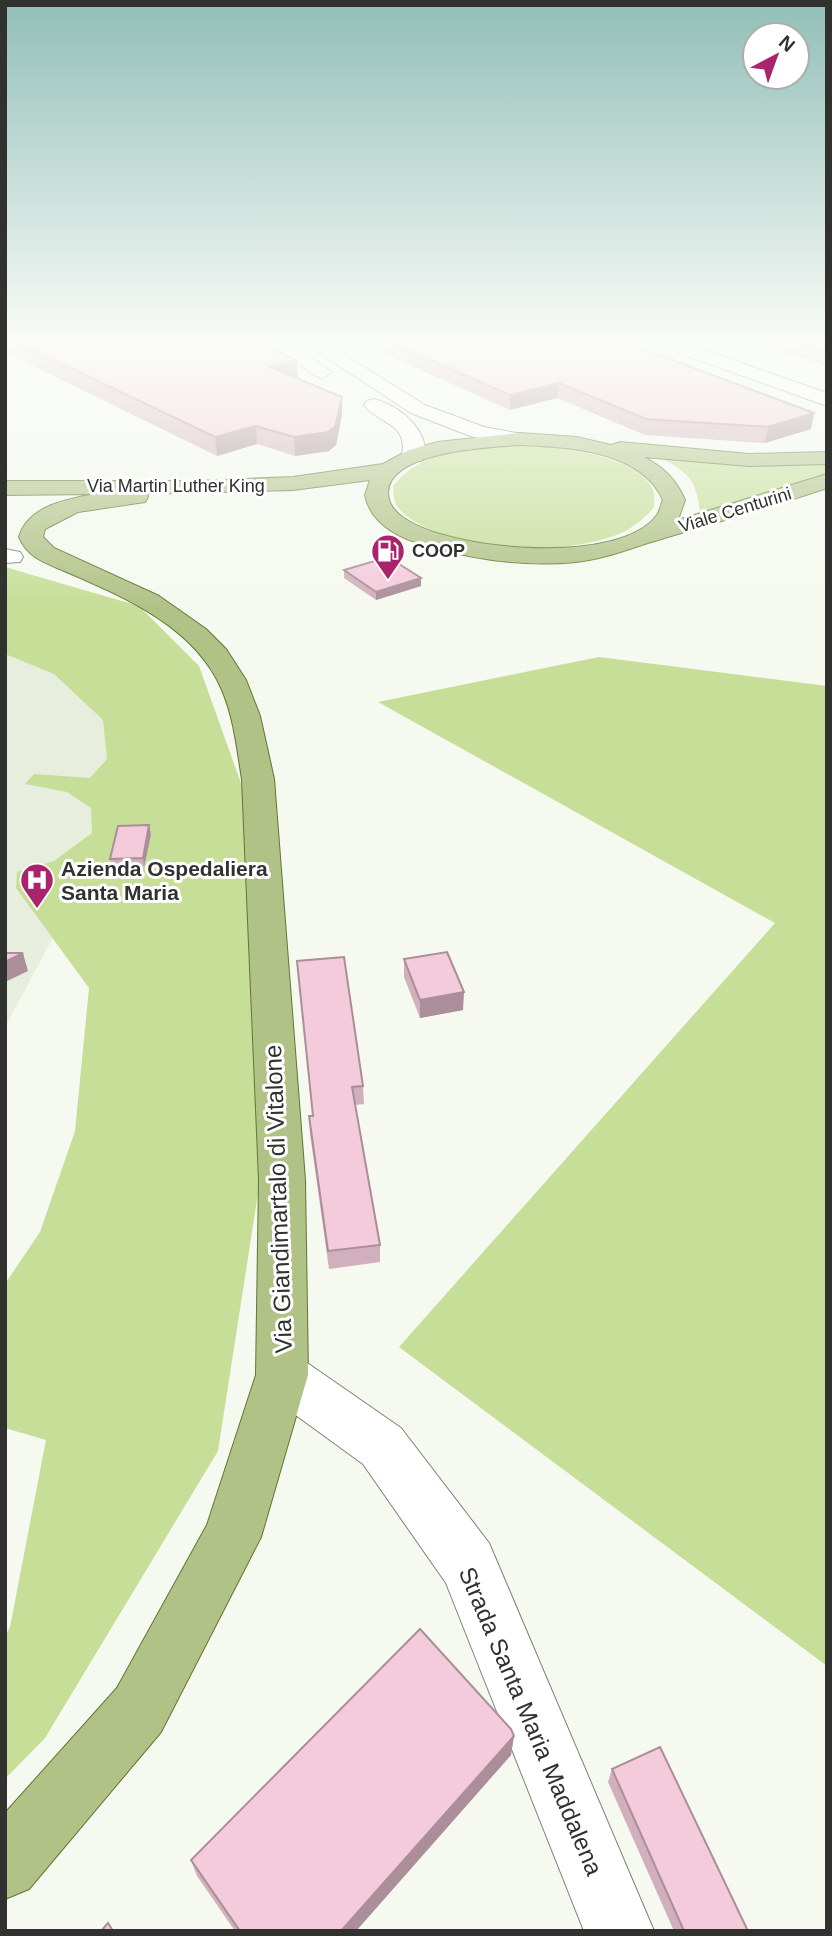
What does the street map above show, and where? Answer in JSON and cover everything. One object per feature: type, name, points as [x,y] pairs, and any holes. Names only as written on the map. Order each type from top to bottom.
[{"type":"main road","name":"Via Martin Luther King","points":[[5,488],[316,483],[388,470],[413,456],[444,446],[480,440],[569,442]]},
{"type":"main road","name":"Viale Centurini","points":[[569,442],[749,460],[827,458]]},
{"type":"main road","points":[[569,442],[609,451],[632,460],[665,481],[674,500],[667,519],[643,537]]},
{"type":"main road","points":[[32,466],[204,486]]},
{"type":"main road","points":[[382,511],[376,497],[378,483],[388,470]]},
{"type":"main road","name":"Viale Centurini","points":[[382,511],[400,526],[427,540],[464,550],[507,556],[553,556],[596,551],[699,522],[827,481]]},
{"type":"main road","name":"Via Martin Luther King","points":[[5,497],[265,496],[343,503],[382,511]]},
{"type":"main road","points":[[136,497],[86,501],[63,508],[34,526],[31,537],[35,546],[45,553],[152,602],[199,635]]},
{"type":"main road","points":[[7,556],[65,573],[199,635]]},
{"type":"main road","name":"Via Giandimartalo di Vitalone","points":[[5,1865],[139,1710],[232,1537],[282,1375],[282,1180],[258,779],[246,718],[232,680],[199,635]]},
{"type":"street","points":[[409,429],[416,445],[413,456]]},
{"type":"street","points":[[471,429],[520,439]]},
{"type":"street","name":"Strada Santa Maria Maddalena","points":[[282,1375],[382,1446],[468,1564],[619,1931]]},
{"type":"shaded area","name":"Azienda Ospedaliera Santa Maria","points":[[5,648],[102,687],[131,792],[5,1027]]},
{"type":"green space","points":[[500,445],[584,452],[627,466],[643,477],[653,490],[654,507],[635,525],[618,535],[565,547],[516,548],[492,546],[445,535],[415,522],[397,506],[393,486],[415,466],[455,451]]},
{"type":"green space","points":[[660,457],[749,466],[827,465],[827,473],[700,513],[696,492],[689,478]]},
{"type":"green space","points":[[5,567],[139,606],[199,666],[262,842],[276,1077],[218,1451],[45,1738],[5,1779],[5,1636],[10,1627],[46,1440],[5,1428],[5,1284],[40,1232],[75,1131],[89,988],[16,888],[17,872],[54,861],[92,833],[91,808],[67,792],[25,784],[34,774],[90,778],[107,759],[103,720],[54,674],[5,654]]},
{"type":"green space","points":[[599,657],[827,686],[827,1666],[399,1347],[775,923],[378,702]]},
{"type":"building","points":[[199,429],[244,429],[215,437]]},
{"type":"building","points":[[268,429],[332,429],[328,432],[294,437]]},
{"type":"building","points":[[388,557],[421,578],[376,592],[344,570]]},
{"type":"building","points":[[149,825],[143,858],[110,859],[118,826]]},
{"type":"building","points":[[447,952],[464,992],[420,1000],[404,959]]},
{"type":"building","points":[[5,953],[23,953],[5,962]]},
{"type":"building","points":[[344,957],[363,1086],[352,1087],[380,1245],[328,1251],[309,1116],[313,1116],[297,961]]},
{"type":"building","points":[[420,1629],[511,1729],[514,1736],[341,1931],[240,1931],[191,1860]]},
{"type":"building","points":[[660,1747],[748,1931],[684,1931],[612,1769]]},
{"type":"building","points":[[108,1923],[113,1931],[101,1931]]},
{"type":"place","name":"COOP","points":[[388,581]]},
{"type":"place","name":"Azienda Ospedaliera Santa Maria","points":[[37,910]]}]
